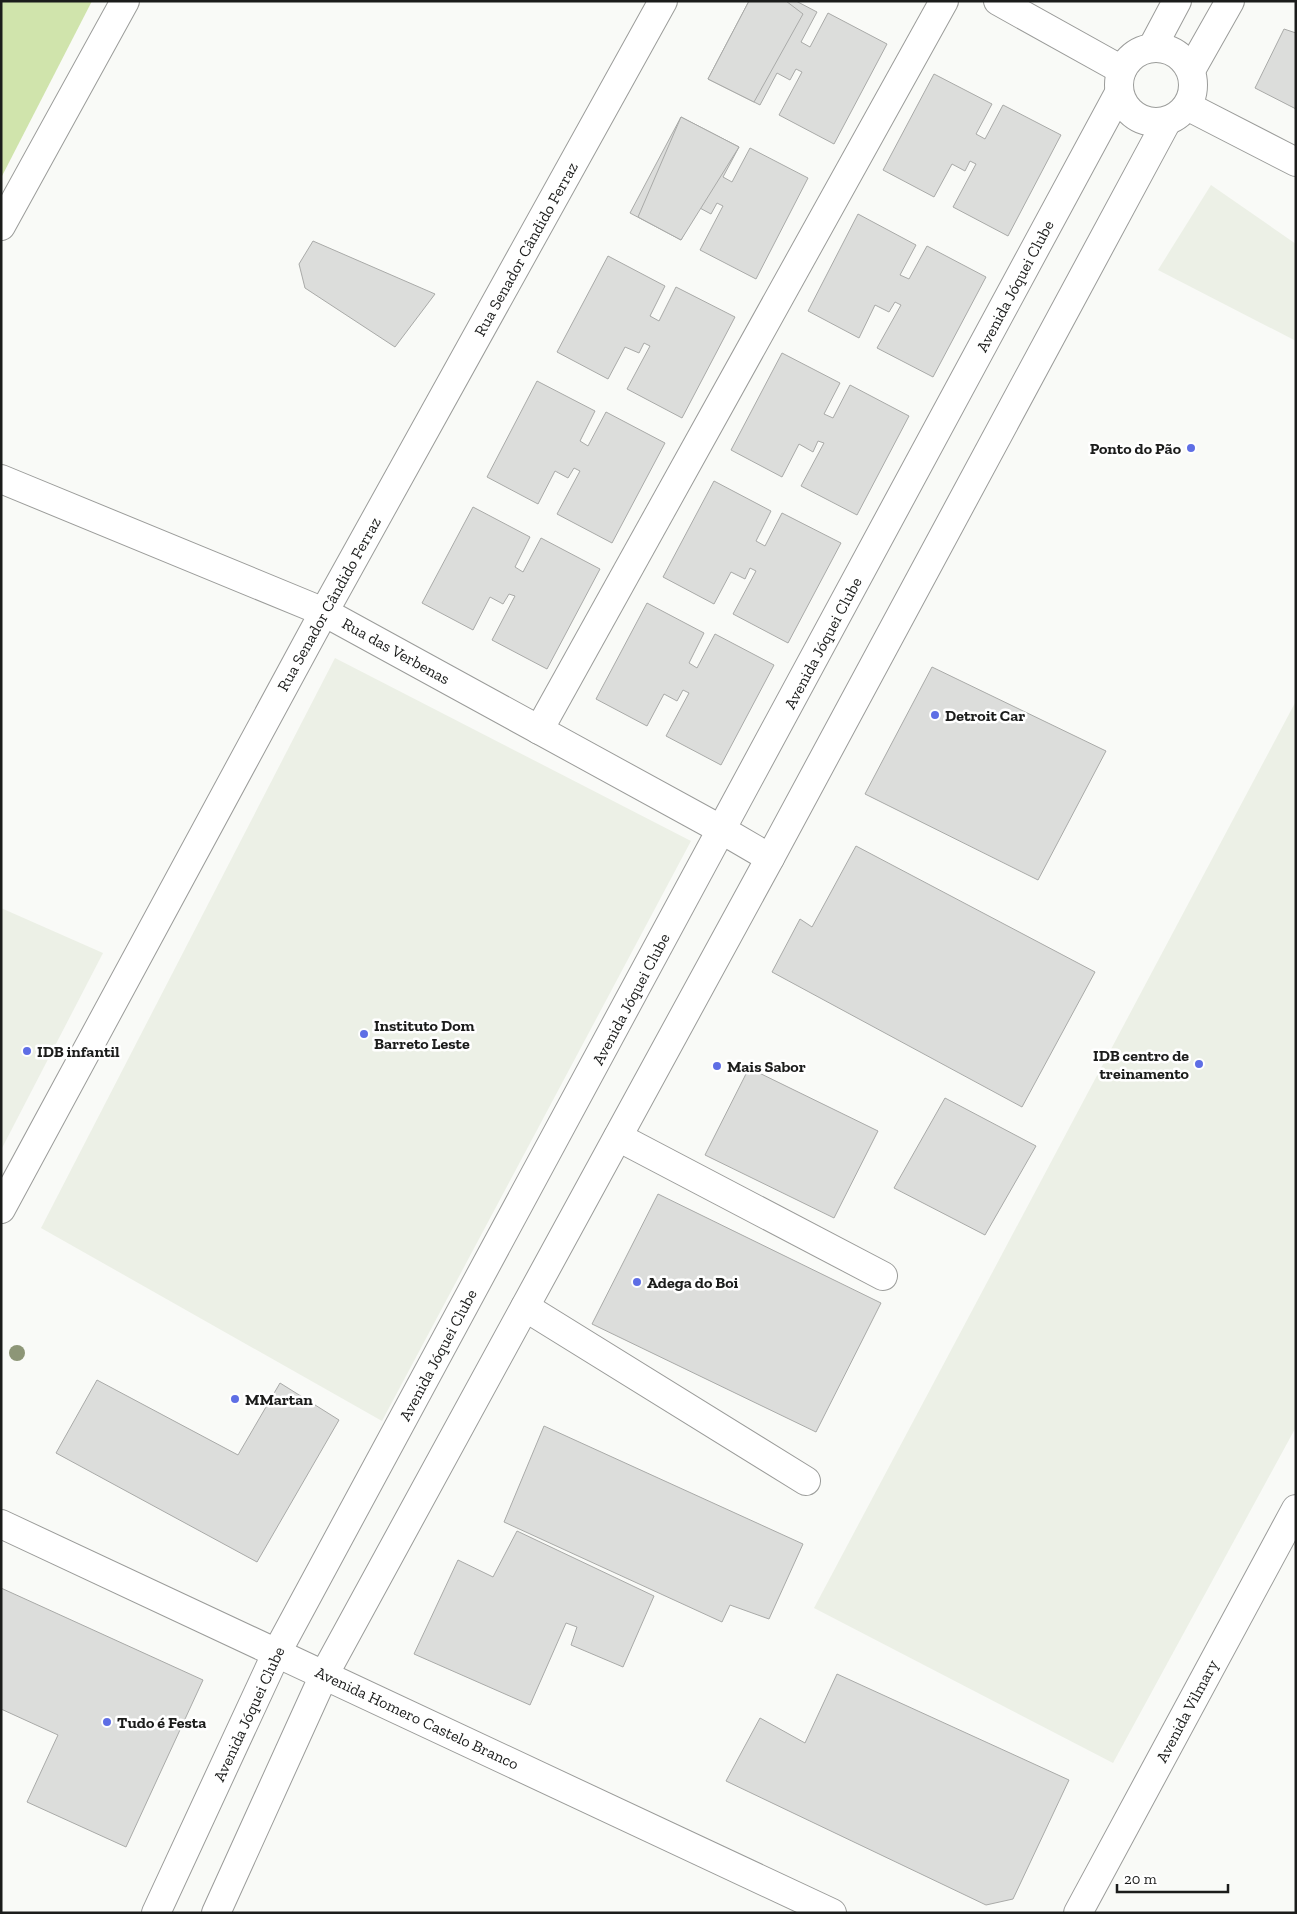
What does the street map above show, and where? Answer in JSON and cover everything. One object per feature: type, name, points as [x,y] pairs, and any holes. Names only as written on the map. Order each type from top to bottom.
[{"type":"main road","points":[[1,226],[125,1]]},
{"type":"main road","name":"Rua Senador Cândido Ferraz","points":[[1,1209],[324,612],[663,1]]},
{"type":"main road","points":[[539,730],[944,1]]},
{"type":"main road","points":[[998,1],[1121,81],[1124,104],[1132,114],[1143,120],[1155,123],[1177,114],[1296,162]]},
{"type":"main road","points":[[216,1913],[324,1675],[1177,114],[1193,95],[1194,82],[1191,70],[1184,60],[1175,52],[1163,48],[1152,48],[1177,1]]},
{"type":"main road","points":[[1191,70],[1230,1]]},
{"type":"main road","name":"Avenida Jóquei Clube","points":[[156,1913],[277,1652],[722,830],[1121,81],[1129,59],[1139,52],[1152,48]]},
{"type":"main road","name":"Rua das Verbenas","points":[[1,479],[324,612],[770,858]]},
{"type":"main road","points":[[618,1137],[883,1276]]},
{"type":"main road","points":[[525,1307],[806,1480]]},
{"type":"main road","name":"Avenida Vilmary","points":[[1078,1913],[1296,1509]]},
{"type":"main road","name":"Avenida Homero Castelo Branco","points":[[1,1524],[827,1912]]},
{"type":"shaded area","points":[[1211,185],[1296,244],[1296,341],[1158,270]]},
{"type":"shaded area","name":"Instituto Dom Barreto Leste","points":[[335,658],[691,841],[382,1421],[41,1228]]},
{"type":"shaded area","name":"IDB centro de treinamento","points":[[1296,701],[1296,1427],[1113,1763],[814,1608]]},
{"type":"shaded area","name":"IDB infantil","points":[[1,908],[103,953],[1,1150]]},
{"type":"green space","points":[[1,1],[92,1],[1,178]]},
{"type":"building","points":[[749,1],[796,1],[817,12],[801,42],[810,47],[828,13],[887,44],[834,144],[779,115],[802,72],[796,69],[790,80],[777,73],[760,105],[708,79]]},
{"type":"building","points":[[749,1],[786,1],[803,14],[754,102],[708,79]]},
{"type":"building","points":[[1284,29],[1296,33],[1296,109],[1255,88]]},
{"type":"building","points":[[934,74],[992,104],[976,134],[985,139],[1003,105],[1061,135],[1008,236],[953,207],[976,164],[970,161],[965,171],[952,164],[934,197],[883,170]]},
{"type":"building","points":[[681,117],[739,147],[723,177],[732,182],[750,148],[808,178],[756,279],[700,250],[723,206],[717,203],[711,214],[698,207],[681,240],[630,213]]},
{"type":"building","points":[[681,117],[739,147],[681,240],[638,217]]},
{"type":"building","points":[[858,214],[916,245],[900,275],[909,279],[927,246],[986,277],[933,377],[877,348],[901,305],[895,302],[889,312],[875,305],[859,338],[808,311]]},
{"type":"building","points":[[313,241],[435,294],[395,347],[305,288],[299,264]]},
{"type":"building","points":[[608,256],[665,286],[650,316],[659,321],[676,287],[735,317],[682,418],[627,389],[650,346],[644,343],[639,353],[625,347],[608,379],[557,352]]},
{"type":"building","points":[[782,353],[840,383],[824,414],[833,418],[850,385],[909,416],[857,515],[801,486],[824,443],[818,441],[813,452],[799,444],[782,477],[731,450]]},
{"type":"building","points":[[537,381],[595,411],[580,441],[588,446],[606,412],[665,443],[612,543],[557,514],[580,471],[574,468],[568,478],[555,471],[538,504],[487,477]]},
{"type":"building","points":[[714,481],[771,511],[756,541],[765,546],[782,513],[841,543],[788,643],[733,614],[756,571],[750,568],[745,579],[731,572],[714,604],[663,577]]},
{"type":"building","points":[[473,507],[530,537],[515,567],[523,572],[541,538],[600,569],[547,669],[492,640],[515,596],[509,594],[503,604],[490,597],[473,630],[422,603]]},
{"type":"building","points":[[647,603],[704,633],[689,663],[697,668],[715,634],[774,665],[721,765],[666,736],[689,693],[683,690],[677,701],[664,694],[647,726],[596,699]]},
{"type":"building","points":[[932,667],[1106,751],[1038,880],[865,794]]},
{"type":"building","points":[[856,846],[1095,972],[1022,1107],[772,972],[800,919],[812,927]]},
{"type":"building","points":[[749,1068],[878,1131],[834,1218],[705,1155]]},
{"type":"building","points":[[945,1098],[1036,1146],[985,1235],[894,1188]]},
{"type":"building","points":[[658,1194],[881,1303],[816,1432],[592,1324]]},
{"type":"building","points":[[97,1380],[238,1455],[280,1383],[339,1420],[257,1562],[56,1453]]},
{"type":"building","points":[[544,1426],[803,1544],[769,1619],[730,1605],[722,1622],[504,1522]]},
{"type":"building","points":[[517,1531],[654,1596],[623,1667],[571,1645],[577,1627],[566,1623],[530,1705],[414,1654],[458,1560],[493,1577]]},
{"type":"building","name":"Tudo é Festa","points":[[1,1588],[203,1680],[126,1847],[27,1802],[58,1735],[1,1709]]},
{"type":"building","points":[[837,1674],[1069,1780],[1013,1899],[986,1905],[726,1781],[760,1718],[805,1743]]},
{"type":"place","name":"Ponto do Pão","points":[[1191,448]]},
{"type":"place","name":"Detroit Car","points":[[935,715]]},
{"type":"place","name":"Instituto Dom Barreto Leste","points":[[364,1034]]},
{"type":"place","name":"IDB infantil","points":[[27,1051]]},
{"type":"place","name":"IDB centro de treinamento","points":[[1199,1064]]},
{"type":"place","name":"Mais Sabor","points":[[717,1066]]},
{"type":"place","name":"Adega do Boi","points":[[637,1282]]},
{"type":"place","name":"MMartan","points":[[235,1399]]},
{"type":"place","name":"Tudo é Festa","points":[[107,1722]]}]
